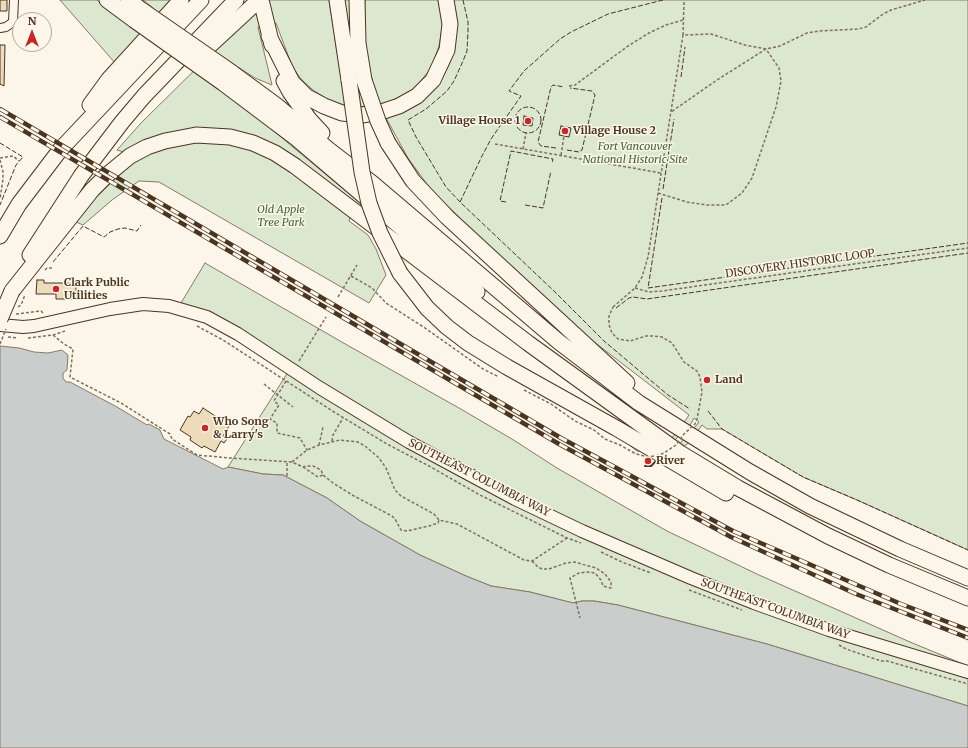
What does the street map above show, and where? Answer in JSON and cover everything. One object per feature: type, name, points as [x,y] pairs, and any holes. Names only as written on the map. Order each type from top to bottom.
[{"type":"highway","points":[[107,0],[139,15],[227,77],[276,105],[329,150],[372,183],[564,346],[638,403],[750,472],[810,506],[900,550],[968,578]]},
{"type":"highway","points":[[128,0],[139,15]]},
{"type":"highway","points":[[71,137],[102,88],[181,0]]},
{"type":"highway","points":[[0,236],[32,185],[71,137],[201,0]]},
{"type":"highway","points":[[0,319],[12,291],[35,247],[62,204],[101,148],[149,91],[236,0]]},
{"type":"highway","points":[[122,122],[260,0],[281,75],[290,92],[308,119],[372,183]]},
{"type":"highway","points":[[337,0],[362,172],[368,198],[380,233],[400,273],[417,296],[437,318],[457,335],[493,359],[603,421],[709,484],[793,530],[824,542],[858,551]]},
{"type":"highway","points":[[357,0],[358,43],[364,80],[376,115],[388,143],[413,181],[447,218],[615,373],[688,433]]},
{"type":"highway","points":[[269,36],[292,82],[307,97],[342,113],[362,115],[381,112],[399,106],[417,96],[433,80],[447,50],[450,24],[446,0]]},
{"type":"highway","points":[[227,77],[296,138],[570,372]]},
{"type":"highway","points":[[12,291],[84,199],[106,175],[122,162],[147,147],[170,140],[196,135],[230,137],[253,143],[265,148],[295,166],[522,339],[570,372],[647,430],[709,471],[774,508],[858,551],[968,598]]},
{"type":"street","points":[[0,28],[10,25],[14,18],[14,0]]},
{"type":"street","name":"SOUTHEAST COLUMBIA WAY","points":[[0,325],[23,327],[34,326],[125,306],[143,304],[169,306],[207,317],[222,324],[341,402],[409,442],[503,492],[582,531],[691,578],[754,603],[829,630],[968,672]]},
{"type":"path","points":[[671,112],[717,80],[766,49],[780,46],[807,33],[866,27],[891,10],[925,0]]},
{"type":"path","points":[[524,390],[551,404],[575,421],[594,430],[605,439],[636,454],[649,457],[670,450],[691,428],[697,419],[702,392],[702,382],[697,371],[684,362],[672,343],[662,337],[652,336],[646,336],[630,341],[618,339],[612,333],[609,325],[609,316],[613,307],[634,288],[642,277],[648,257],[683,35],[684,2]]},
{"type":"path","points":[[569,86],[575,85],[649,32],[684,20]]},
{"type":"path","points":[[658,193],[687,202],[707,205],[726,205],[742,193],[755,171],[776,107],[780,88],[779,68],[766,49],[745,45],[711,34],[683,35]]},
{"type":"path","points":[[523,149],[526,133]]},
{"type":"path","points":[[562,155],[564,136]]},
{"type":"path","points":[[495,144],[661,173]]},
{"type":"path","points":[[0,199],[3,172],[0,159],[13,156],[19,161]]},
{"type":"path","name":"DISCOVERY HISTORIC LOOP","points":[[634,288],[649,292],[662,291],[968,248]]},
{"type":"path","points":[[338,297],[357,265]]},
{"type":"path","points":[[351,276],[372,288],[386,303],[435,335]]},
{"type":"path","points":[[307,450],[300,438],[277,433],[278,423],[270,419],[279,405],[274,401],[294,371],[326,317]]},
{"type":"path","points":[[53,335],[64,344],[74,349],[70,377],[122,403],[170,434],[172,439],[197,455],[287,461],[303,467],[318,477],[323,475]]},
{"type":"path","points":[[264,384],[293,407]]},
{"type":"path","points":[[332,441],[333,435],[343,418]]},
{"type":"path","points":[[319,445],[323,427]]},
{"type":"path","points":[[292,462],[307,450],[332,441],[358,442],[379,458],[386,468],[395,490],[401,496],[434,514],[439,520],[457,524],[524,560],[532,561],[542,569],[548,569],[574,562],[596,568],[605,574],[611,582],[611,588],[603,586],[601,580],[595,573],[579,573],[570,578],[580,618]]},
{"type":"path","points":[[287,461],[287,476]]},
{"type":"path","points":[[303,467],[313,466],[321,470],[323,475],[333,483],[395,518],[401,530],[407,531],[429,526],[438,522],[439,520]]},
{"type":"path","points":[[532,561],[567,538]]},
{"type":"green space","points":[[60,0],[97,0],[135,29],[153,8],[143,0],[170,0],[116,64]]},
{"type":"green space","points":[[270,0],[329,0],[344,96],[343,0],[351,0],[370,74],[364,28],[365,0],[438,0],[443,23],[439,46],[431,68],[413,91],[389,102],[365,107],[345,106],[329,100],[313,90],[301,79],[292,66],[276,23],[258,27],[272,85],[255,78],[227,60],[245,107],[360,203],[363,211],[226,131],[124,152],[117,150],[141,123],[215,50]]},
{"type":"green space","name":"Fort Vancouver National Historic Site","points":[[452,0],[968,0],[968,550],[803,477],[722,429],[707,429],[702,425],[690,442],[674,453],[684,438],[699,422],[694,418],[689,427],[681,433],[672,444],[649,453],[637,451],[628,444],[636,446],[666,442],[676,434],[689,415],[585,335],[432,191],[408,158],[385,116],[396,112],[437,87],[453,54]]},
{"type":"green space","name":"Old Apple Tree Park","points":[[197,142],[224,142],[242,146],[264,155],[289,171],[350,217],[349,221],[368,235],[376,249],[386,275],[369,303],[159,182],[139,181],[112,200],[83,225],[76,222],[93,200],[129,166],[148,154],[172,146]]},
{"type":"green space","points":[[205,263],[459,408],[512,439],[557,468],[667,531],[759,575],[968,666],[968,706],[767,644],[618,605],[594,601],[573,603],[530,592],[491,586],[420,555],[360,521],[327,498],[283,475],[263,474],[228,467],[290,369],[178,308]]},
{"type":"shaded area","points":[[0,346],[48,353],[62,350],[68,355],[67,370],[63,373],[63,378],[66,382],[70,382],[147,425],[149,424],[160,430],[164,439],[223,469],[228,467],[263,474],[283,475],[327,498],[360,521],[420,555],[491,586],[530,592],[573,603],[594,601],[618,605],[767,644],[968,706],[968,748],[0,748]]},
{"type":"building","points":[[0,0],[7,0],[7,11],[0,11]]},
{"type":"building","points":[[0,45],[5,45],[4,86],[0,84]]},
{"type":"building","name":"Village House 1","points":[[524,116],[533,118],[532,126],[523,125]]},
{"type":"building","name":"Village House 2","points":[[561,126],[571,128],[569,137],[559,135]]},
{"type":"building","name":"Clark Public Utilities","points":[[37,280],[44,280],[44,283],[76,283],[76,299],[56,299],[56,294],[36,294]]},
{"type":"building","name":"Who Song & Larry's","points":[[203,408],[229,426],[223,436],[227,439],[224,443],[221,441],[215,452],[204,446],[202,448],[190,440],[191,437],[180,430],[188,416],[190,417],[194,411],[199,414]]},
{"type":"railway","points":[[0,109],[561,438],[733,531],[901,604],[968,630]]},
{"type":"railway","points":[[0,117],[559,444],[731,537],[856,594],[968,638]]},
{"type":"fence","points":[[463,0],[468,22],[467,51],[454,81],[447,91],[426,109],[408,120],[416,137],[446,187],[460,202],[555,292],[604,341],[668,395],[690,409]]},
{"type":"fence","points":[[460,202],[491,139],[521,96],[509,91],[524,71],[560,39],[571,32],[608,14],[663,0]]},
{"type":"fence","points":[[681,77],[685,47]]},
{"type":"fence","points":[[556,148],[541,146],[538,142],[551,87],[553,85],[564,87]]},
{"type":"fence","points":[[567,150],[579,152],[582,150],[595,95],[592,91],[570,88]]},
{"type":"fence","points":[[528,107],[537,111],[541,120],[537,129],[528,133],[519,129],[515,120],[519,111],[528,107]]},
{"type":"fence","points":[[663,189],[674,119]]},
{"type":"fence","points":[[0,143],[23,157],[16,165],[0,205]]},
{"type":"fence","points":[[506,202],[500,201],[511,151],[553,159],[552,163]]},
{"type":"fence","points":[[525,205],[543,208],[551,171]]},
{"type":"fence","points":[[662,198],[648,288],[968,243]]},
{"type":"fence","points":[[53,262],[83,226],[104,237],[110,232],[118,229],[125,228],[137,231],[141,225]]},
{"type":"fence","points":[[616,308],[629,298],[633,297],[647,299],[968,253]]},
{"type":"fence","points":[[708,411],[722,429],[803,477],[968,550]]},
{"type":"wall","points":[[645,466],[651,466],[655,462],[659,461]]},
{"type":"place","name":"Village House 1","points":[[528,121]]},
{"type":"place","name":"Village House 2","points":[[565,131]]},
{"type":"place","name":"Clark Public Utilities","points":[[56,289]]},
{"type":"place","name":"Land","points":[[707,380]]},
{"type":"place","name":"Who Song & Larry's","points":[[205,428]]},
{"type":"place","name":"River","points":[[648,461]]}]
